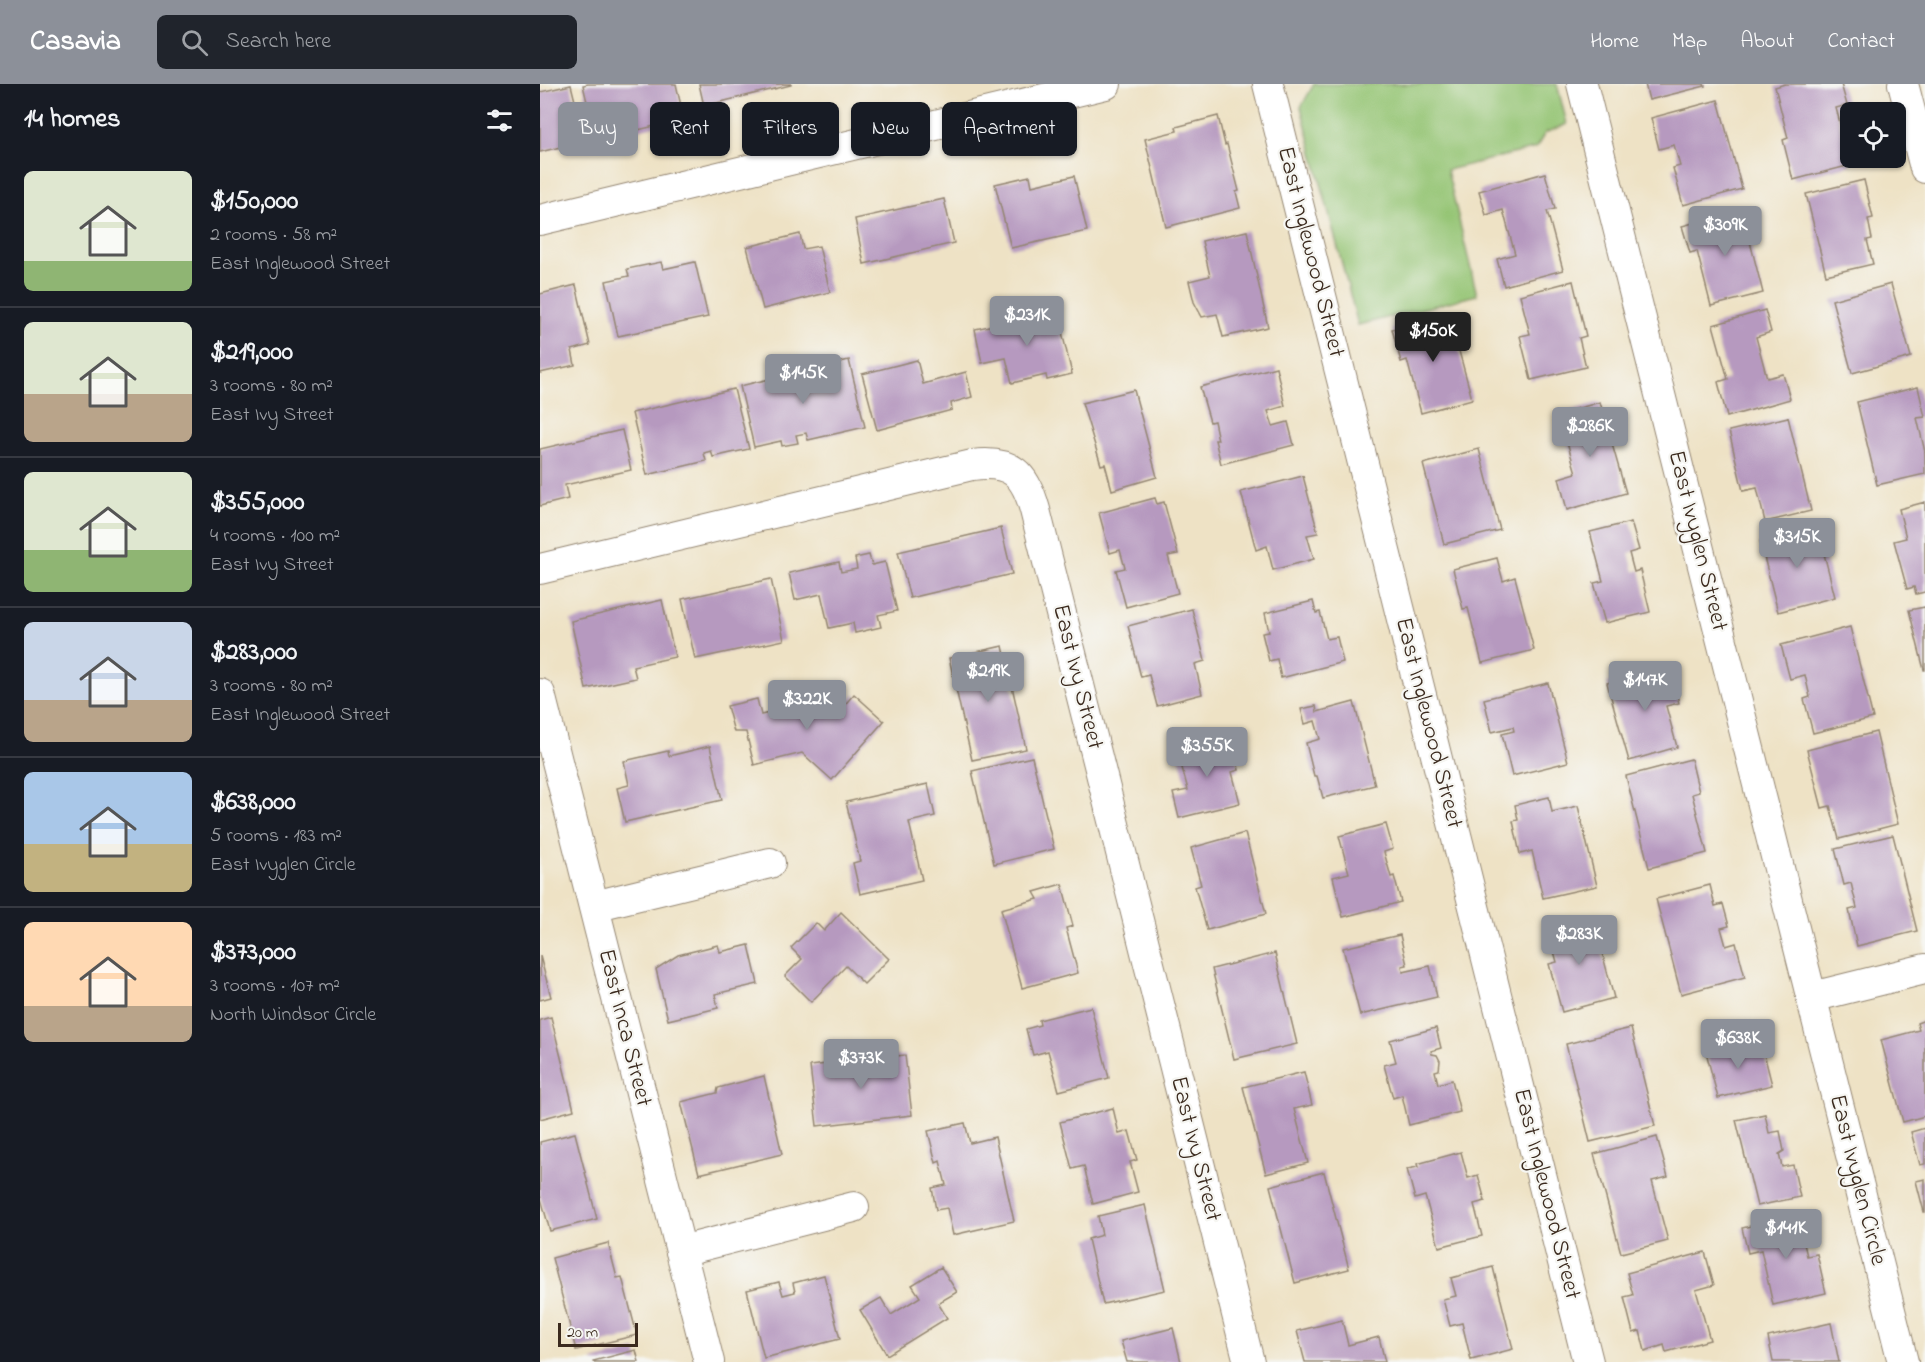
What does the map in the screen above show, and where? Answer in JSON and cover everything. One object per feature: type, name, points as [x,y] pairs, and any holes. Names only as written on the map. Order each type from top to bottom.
[{"type":"street","name":"East Inglewood Street","points":[[1268,84],[1588,1362]]},
{"type":"street","name":"East Ivyglen Street","points":[[1582,84],[1812,997]]},
{"type":"street","points":[[1903,84],[1925,168]]},
{"type":"street","points":[[540,220],[1094,85]]},
{"type":"street","name":"East Ivy Street","points":[[540,569],[972,465],[986,463],[1002,465],[1015,471],[1031,494],[1249,1362]]},
{"type":"street","name":"East Inca Street","points":[[540,694],[709,1362]]},
{"type":"street","points":[[594,906],[770,863]]},
{"type":"street","points":[[1812,997],[1925,969]]},
{"type":"street","name":"East Ivyglen Circle","points":[[1812,997],[1903,1362]]},
{"type":"street","points":[[681,1251],[854,1207]]},
{"type":"green space","points":[[1314,84],[1557,84],[1567,124],[1545,133],[1536,148],[1447,170],[1477,295],[1358,325],[1301,107]]},
{"type":"building","points":[[676,84],[680,102],[650,102],[650,127],[638,130],[638,102],[587,102],[583,85]]},
{"type":"building","points":[[699,84],[791,84],[721,102],[703,102]]},
{"type":"building","points":[[1645,84],[1704,84],[1705,86],[1649,100]]},
{"type":"building","points":[[1785,84],[1841,84],[1846,102],[1840,102],[1840,107],[1836,108],[1840,123],[1840,168],[1793,180],[1783,140],[1788,138],[1775,87]]},
{"type":"building","points":[[571,85],[575,102],[558,102],[558,148],[540,152],[540,92]]},
{"type":"building","points":[[1718,100],[1742,189],[1683,205],[1673,168],[1680,166],[1674,145],[1659,149],[1651,118]]},
{"type":"building","points":[[1218,116],[1239,191],[1236,192],[1240,208],[1166,227],[1145,139],[1177,131],[1176,127]]},
{"type":"building","points":[[1545,173],[1555,209],[1547,211],[1563,270],[1504,286],[1497,259],[1515,254],[1503,210],[1486,215],[1479,191]]},
{"type":"building","points":[[1030,176],[1032,186],[1074,176],[1087,231],[1011,248],[995,184]]},
{"type":"building","points":[[1864,180],[1873,218],[1868,219],[1872,239],[1867,240],[1873,264],[1826,275],[1806,194]]},
{"type":"building","points":[[944,199],[954,243],[864,264],[855,219]]},
{"type":"building","points":[[1742,210],[1763,293],[1711,306],[1697,251],[1690,253],[1682,226]]},
{"type":"building","points":[[1247,231],[1268,327],[1223,337],[1217,314],[1202,317],[1194,302],[1189,281],[1210,276],[1202,241]]},
{"type":"building","points":[[800,234],[803,249],[819,246],[830,292],[763,309],[747,247]]},
{"type":"building","points":[[661,262],[663,269],[695,262],[708,317],[618,336],[606,281],[629,276],[627,269]]},
{"type":"building","points":[[1573,281],[1586,336],[1579,338],[1586,367],[1531,380],[1520,336],[1530,334],[1520,295]]},
{"type":"building","points":[[1891,284],[1911,357],[1852,373],[1832,300]]},
{"type":"building","points":[[576,285],[590,345],[572,350],[575,365],[540,373],[540,294]]},
{"type":"building","points":[[1765,310],[1771,332],[1756,337],[1767,378],[1783,374],[1790,399],[1727,417],[1718,382],[1728,379],[1713,325]]},
{"type":"building","points":[[1057,311],[1072,374],[1047,380],[1046,375],[1012,383],[1006,358],[982,363],[975,329]]},
{"type":"building","points":[[1449,314],[1472,399],[1421,413],[1407,360],[1401,362],[1392,329]]},
{"type":"building","points":[[849,360],[865,427],[808,440],[806,433],[796,435],[798,443],[782,446],[781,441],[754,447],[740,386]]},
{"type":"building","points":[[917,360],[923,384],[966,372],[972,397],[951,403],[952,410],[877,430],[862,374]]},
{"type":"building","points":[[1276,367],[1285,406],[1268,411],[1273,426],[1288,422],[1294,445],[1221,464],[1215,440],[1218,440],[1214,421],[1210,422],[1200,387]]},
{"type":"building","points":[[1918,387],[1925,417],[1917,418],[1925,452],[1925,474],[1877,485],[1857,402]]},
{"type":"building","points":[[734,389],[749,449],[713,457],[711,451],[704,453],[706,461],[647,475],[632,413]]},
{"type":"building","points":[[1134,390],[1157,477],[1112,490],[1105,464],[1101,465],[1082,403]]},
{"type":"building","points":[[1600,402],[1626,493],[1567,510],[1559,478],[1576,473],[1559,414]]},
{"type":"building","points":[[1788,417],[1811,511],[1765,522],[1757,488],[1743,491],[1729,431]]},
{"type":"building","points":[[622,430],[631,470],[565,485],[568,499],[540,506],[540,449]]},
{"type":"building","points":[[1479,449],[1500,530],[1444,544],[1423,464]]},
{"type":"building","points":[[1303,476],[1318,533],[1307,535],[1314,559],[1273,570],[1267,546],[1256,550],[1241,492]]},
{"type":"building","points":[[1155,498],[1157,504],[1164,502],[1178,554],[1168,556],[1178,593],[1126,607],[1116,570],[1125,568],[1120,550],[1110,553],[1099,513]]},
{"type":"building","points":[[1925,502],[1925,592],[1916,594],[1914,587],[1907,589],[1894,541],[1906,538],[1899,509]]},
{"type":"building","points":[[1631,522],[1639,550],[1629,553],[1634,572],[1640,570],[1650,612],[1605,623],[1594,583],[1603,581],[1590,532]]},
{"type":"building","points":[[1817,526],[1835,597],[1778,612],[1760,541]]},
{"type":"building","points":[[1001,528],[1012,574],[910,598],[898,552]]},
{"type":"building","points":[[869,555],[872,565],[885,562],[897,611],[878,615],[881,627],[855,633],[853,623],[829,628],[821,594],[795,600],[789,573],[839,562],[841,572],[857,569],[855,558]]},
{"type":"building","points":[[1497,558],[1503,581],[1515,577],[1534,650],[1482,663],[1468,608],[1463,609],[1453,569]]},
{"type":"building","points":[[771,579],[784,640],[695,659],[682,599]]},
{"type":"building","points":[[662,600],[675,657],[633,666],[636,678],[586,689],[571,621]]},
{"type":"building","points":[[1313,601],[1316,613],[1320,612],[1327,639],[1337,637],[1343,662],[1281,678],[1277,659],[1269,661],[1262,633],[1269,632],[1265,613]]},
{"type":"building","points":[[1925,607],[1925,670],[1924,670],[1909,610]]},
{"type":"building","points":[[1192,609],[1205,661],[1195,664],[1202,694],[1157,706],[1149,675],[1141,677],[1128,626]]},
{"type":"building","points":[[1850,627],[1873,718],[1813,733],[1804,699],[1810,697],[1805,675],[1790,679],[1781,645]]},
{"type":"building","points":[[1003,646],[1026,749],[972,760],[949,658]]},
{"type":"building","points":[[1669,666],[1679,703],[1666,706],[1677,747],[1629,761],[1607,683]]},
{"type":"building","points":[[1548,683],[1568,762],[1512,776],[1502,734],[1514,731],[1513,727],[1492,732],[1484,699]]},
{"type":"building","points":[[854,694],[884,721],[832,780],[802,753],[754,765],[746,732],[734,732],[727,706],[757,699],[761,715],[830,697],[842,708]]},
{"type":"building","points":[[1354,702],[1375,785],[1323,798],[1317,776],[1314,776],[1306,743],[1320,739],[1315,721],[1305,724],[1301,709],[1316,706],[1317,712]]},
{"type":"building","points":[[1876,732],[1898,824],[1839,839],[1830,806],[1822,808],[1807,750]]},
{"type":"building","points":[[1223,737],[1227,749],[1234,747],[1239,770],[1232,772],[1240,803],[1179,818],[1173,793],[1188,790],[1177,749]]},
{"type":"building","points":[[710,746],[722,800],[625,822],[617,788],[629,785],[624,761],[668,751],[669,756]]},
{"type":"building","points":[[1032,757],[1054,849],[994,864],[972,771]]},
{"type":"building","points":[[1691,759],[1699,792],[1692,794],[1707,853],[1649,868],[1626,776]]},
{"type":"building","points":[[928,784],[935,816],[909,822],[922,880],[860,894],[853,863],[860,861],[846,802]]},
{"type":"building","points":[[1549,797],[1552,812],[1578,806],[1597,886],[1543,898],[1532,851],[1520,854],[1513,821],[1518,820],[1515,805]]},
{"type":"building","points":[[1386,824],[1393,849],[1384,852],[1401,902],[1343,917],[1333,877],[1349,873],[1339,836]]},
{"type":"building","points":[[1245,833],[1266,914],[1207,930],[1195,887],[1201,885],[1191,848]]},
{"type":"building","points":[[1893,835],[1917,931],[1857,946],[1849,910],[1857,908],[1851,883],[1844,885],[1835,849]]},
{"type":"building","points":[[1062,884],[1073,926],[1066,928],[1078,973],[1022,988],[1001,909],[1038,899],[1034,892]]},
{"type":"building","points":[[1710,885],[1715,906],[1723,904],[1729,926],[1721,928],[1726,946],[1736,943],[1745,977],[1681,994],[1656,899]]},
{"type":"building","points":[[841,912],[889,959],[864,984],[846,966],[811,1002],[785,976],[802,959],[791,948],[816,923],[824,931]]},
{"type":"building","points":[[1593,918],[1614,998],[1562,1012],[1549,964],[1557,962],[1548,930]]},
{"type":"building","points":[[1400,935],[1407,965],[1402,966],[1403,972],[1430,966],[1437,997],[1360,1015],[1343,948]]},
{"type":"building","points":[[718,945],[720,952],[749,945],[758,984],[715,994],[718,1008],[668,1020],[656,969],[678,955]]},
{"type":"building","points":[[1275,953],[1297,1044],[1234,1059],[1212,969]]},
{"type":"building","points":[[540,956],[551,997],[540,1000]]},
{"type":"building","points":[[1091,1007],[1109,1078],[1059,1091],[1048,1051],[1033,1055],[1026,1029],[1040,1025],[1039,1020]]},
{"type":"building","points":[[551,1017],[574,1110],[540,1119],[540,1020]]},
{"type":"building","points":[[1925,1020],[1925,1116],[1903,1122],[1881,1040],[1919,1030],[1917,1023]]},
{"type":"building","points":[[1436,1028],[1441,1048],[1431,1051],[1440,1061],[1439,1070],[1435,1071],[1438,1084],[1452,1080],[1460,1112],[1409,1125],[1402,1095],[1393,1098],[1384,1065],[1396,1062],[1390,1040]]},
{"type":"building","points":[[1631,1028],[1655,1126],[1590,1142],[1566,1044]]},
{"type":"building","points":[[1740,1043],[1742,1051],[1762,1046],[1772,1085],[1718,1098],[1706,1052]]},
{"type":"building","points":[[905,1055],[912,1115],[817,1126],[810,1066]]},
{"type":"building","points":[[1304,1072],[1312,1105],[1294,1109],[1308,1163],[1266,1174],[1243,1087]]},
{"type":"building","points":[[764,1076],[782,1154],[699,1174],[681,1102],[717,1093],[718,1088]]},
{"type":"building","points":[[1113,1108],[1119,1134],[1129,1131],[1137,1160],[1130,1162],[1138,1192],[1093,1204],[1084,1166],[1072,1169],[1060,1122]]},
{"type":"building","points":[[1765,1114],[1769,1133],[1780,1131],[1784,1151],[1779,1154],[1782,1167],[1793,1165],[1800,1197],[1757,1206],[1736,1120]]},
{"type":"building","points":[[965,1123],[970,1143],[995,1137],[1014,1221],[953,1235],[947,1208],[936,1210],[932,1188],[946,1185],[940,1161],[936,1163],[928,1131]]},
{"type":"building","points":[[1925,1128],[1925,1164],[1920,1165],[1911,1132]]},
{"type":"building","points":[[575,1133],[597,1219],[550,1231],[540,1195],[540,1142]]},
{"type":"building","points":[[1657,1137],[1668,1177],[1652,1181],[1668,1241],[1621,1253],[1594,1154]]},
{"type":"building","points":[[1461,1152],[1468,1178],[1478,1175],[1485,1201],[1474,1204],[1482,1236],[1439,1247],[1425,1196],[1415,1199],[1407,1169]]},
{"type":"building","points":[[1324,1172],[1349,1269],[1295,1283],[1270,1186]]},
{"type":"building","points":[[1925,1179],[1925,1212],[1924,1212],[1916,1181]]},
{"type":"building","points":[[1145,1205],[1165,1290],[1103,1304],[1088,1239],[1102,1235],[1098,1216]]},
{"type":"building","points":[[1797,1215],[1807,1256],[1817,1254],[1826,1293],[1773,1305],[1761,1250],[1748,1253],[1742,1228]]},
{"type":"building","points":[[608,1243],[617,1278],[622,1277],[637,1335],[576,1350],[552,1258]]},
{"type":"building","points":[[1705,1252],[1714,1285],[1696,1290],[1710,1340],[1666,1352],[1664,1345],[1645,1351],[1640,1331],[1633,1333],[1624,1297],[1633,1295],[1627,1273]]},
{"type":"building","points":[[941,1267],[957,1292],[938,1303],[947,1318],[887,1355],[860,1310],[881,1298],[891,1315],[920,1297],[912,1285]]},
{"type":"building","points":[[1493,1267],[1513,1349],[1471,1360],[1462,1323],[1450,1326],[1443,1299],[1456,1296],[1451,1278]]},
{"type":"building","points":[[824,1275],[840,1339],[764,1358],[747,1290],[779,1282],[783,1295],[795,1292],[793,1283]]},
{"type":"building","points":[[1342,1320],[1348,1345],[1379,1337],[1385,1362],[1305,1362],[1297,1331]]},
{"type":"building","points":[[1831,1323],[1839,1362],[1773,1362],[1768,1337]]},
{"type":"building","points":[[1173,1328],[1181,1362],[1127,1362],[1121,1341]]},
{"type":"building","points":[[636,1350],[639,1362],[593,1362],[593,1361]]}]
